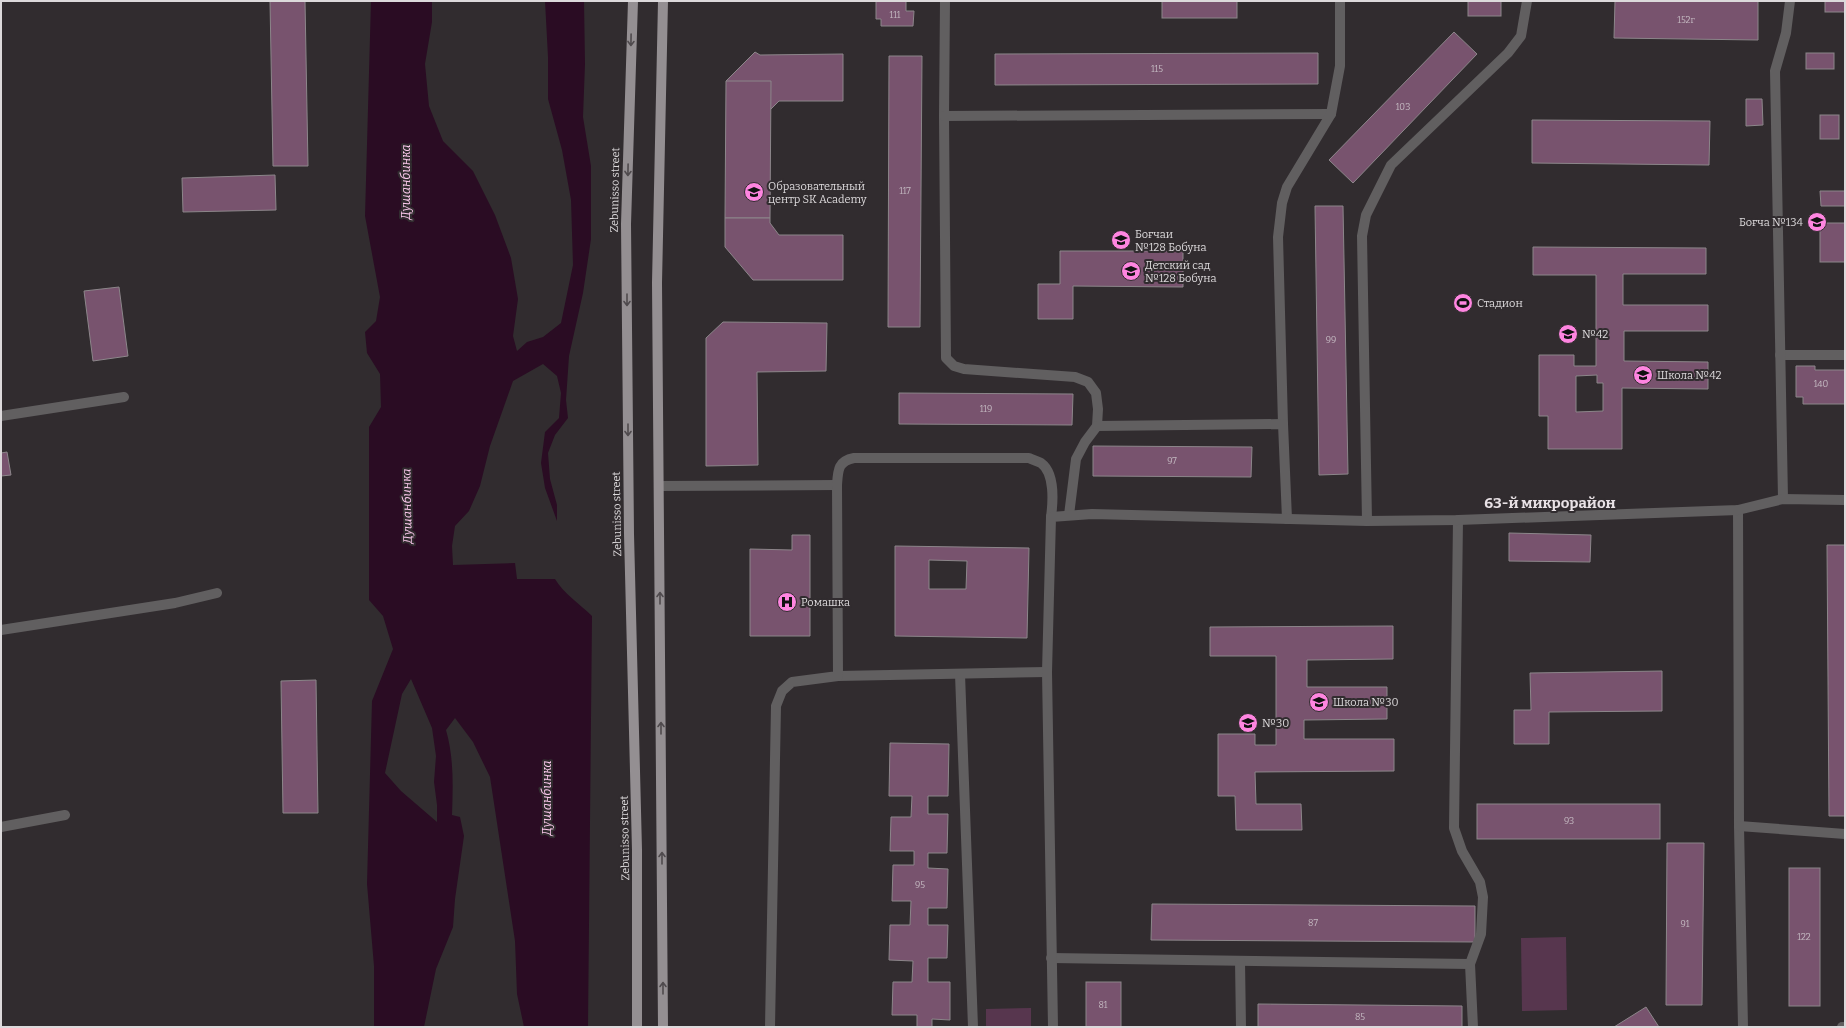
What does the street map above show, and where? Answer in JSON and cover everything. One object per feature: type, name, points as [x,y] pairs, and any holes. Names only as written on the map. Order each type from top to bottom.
[{"type":"main road","name":"Zebunisso street","points":[[633,1],[626,232],[629,534],[637,850],[637,1027]]},
{"type":"main road","points":[[663,1],[657,283],[663,1027]]},
{"type":"street","points":[[946,1],[944,116],[944,352],[946,358],[954,366],[964,369],[1075,376],[1088,382],[1096,393],[1098,409],[1097,426],[1085,442],[1076,459],[1069,515]]},
{"type":"street","points":[[1287,519],[1278,237],[1282,203],[1287,187],[1331,114],[1340,66],[1340,1]]},
{"type":"street","points":[[1367,521],[1362,236],[1366,215],[1391,165],[1508,53],[1521,36],[1527,1]]},
{"type":"street","points":[[1783,498],[1776,71],[1786,33],[1790,1]]},
{"type":"street","points":[[944,116],[1331,114]]},
{"type":"street","points":[[1780,355],[1845,355]]},
{"type":"street","points":[[1,416],[124,397]]},
{"type":"street","points":[[1097,426],[1283,424]]},
{"type":"street","points":[[838,676],[837,485],[840,465],[843,461],[854,458],[1029,458],[1042,464],[1049,476],[1053,502],[1051,516],[1047,672],[1053,1027]]},
{"type":"street","points":[[659,486],[837,485]]},
{"type":"street","points":[[1051,516],[1069,515],[1367,521],[1458,520],[1738,510],[1783,498],[1845,500]]},
{"type":"street","points":[[1738,510],[1739,826],[1743,1027]]},
{"type":"street","points":[[1458,520],[1454,828],[1462,851],[1480,882],[1483,903],[1482,934],[1470,964],[1472,1027]]},
{"type":"street","points":[[1,630],[175,603],[217,593]]},
{"type":"street","points":[[770,1027],[776,706],[782,692],[792,682],[838,676],[1047,672]]},
{"type":"street","points":[[960,674],[973,1027]]},
{"type":"street","points":[[1,827],[65,815]]},
{"type":"street","points":[[1739,826],[1845,834]]},
{"type":"street","points":[[1052,958],[1470,964]]},
{"type":"street","points":[[1240,961],[1241,1027]]},
{"type":"shaded area","points":[[1566,937],[1567,1010],[1522,1011],[1521,938]]},
{"type":"shaded area","points":[[1031,1008],[1031,1027],[986,1027],[986,1009]]},
{"type":"water","name":"Душанбинка","points":[[371,1],[432,1],[432,22],[425,64],[429,106],[443,141],[473,171],[495,215],[511,258],[518,299],[513,336],[517,351],[527,342],[543,337],[561,323],[573,265],[571,200],[562,150],[548,99],[548,57],[545,1],[584,1],[585,64],[583,117],[591,166],[591,239],[583,293],[569,356],[566,400],[568,418],[555,435],[548,453],[550,479],[557,505],[557,521],[545,488],[541,463],[545,432],[559,418],[561,393],[557,376],[543,364],[513,381],[490,446],[480,486],[469,511],[455,526],[452,546],[453,565],[515,563],[517,579],[555,579],[567,594],[592,616],[588,1027],[524,1027],[517,994],[515,941],[490,777],[473,742],[455,718],[446,730],[452,762],[452,815],[460,817],[464,836],[455,899],[453,927],[436,969],[424,1027],[374,1027],[374,966],[367,884],[372,701],[393,649],[383,616],[369,600],[369,427],[381,407],[380,374],[367,353],[365,332],[376,321],[380,297],[365,216]],"holes":[[[411,679],[432,728],[436,756],[434,782],[437,805],[437,822],[401,791],[385,773],[402,694]]]},
{"type":"building","points":[[270,1],[305,1],[308,166],[273,166]]},
{"type":"building","points":[[876,1],[906,1],[906,11],[914,11],[913,26],[881,26],[881,19],[876,19]]},
{"type":"building","points":[[1162,1],[1237,1],[1237,18],[1162,18]]},
{"type":"building","points":[[1468,1],[1501,1],[1501,16],[1468,16]]},
{"type":"building","points":[[1615,1],[1758,1],[1758,40],[1614,38]]},
{"type":"building","points":[[1825,1],[1845,1],[1845,12],[1825,12]]},
{"type":"building","points":[[1454,32],[1477,54],[1353,183],[1329,160]]},
{"type":"building","points":[[755,52],[760,55],[843,54],[843,101],[779,101],[763,117],[726,81]]},
{"type":"building","points":[[1318,53],[1318,84],[995,85],[995,54]]},
{"type":"building","points":[[1806,53],[1834,53],[1834,69],[1806,69]]},
{"type":"building","points":[[889,56],[922,56],[920,327],[888,327]]},
{"type":"building","points":[[726,81],[771,81],[770,218],[725,218]]},
{"type":"building","points":[[1746,99],[1762,99],[1763,125],[1746,126]]},
{"type":"building","points":[[1820,115],[1839,115],[1839,139],[1820,139]]},
{"type":"building","points":[[1532,120],[1710,121],[1709,165],[1532,163]]},
{"type":"building","points":[[275,175],[276,210],[183,212],[182,178]]},
{"type":"building","points":[[1820,191],[1845,191],[1845,206],[1821,206]]},
{"type":"building","points":[[1315,206],[1343,206],[1348,474],[1319,475]]},
{"type":"building","points":[[725,218],[770,218],[770,223],[779,235],[843,235],[843,280],[753,280],[725,247]]},
{"type":"building","points":[[1820,223],[1845,223],[1845,262],[1820,262]]},
{"type":"building","points":[[1533,247],[1706,248],[1706,274],[1623,274],[1623,305],[1708,305],[1708,331],[1624,331],[1624,361],[1708,362],[1708,389],[1622,388],[1622,449],[1548,449],[1548,416],[1539,416],[1539,355],[1574,355],[1574,366],[1596,366],[1596,275],[1533,275]],"holes":[[[1597,375],[1597,383],[1603,383],[1603,411],[1576,412],[1576,376]]]},
{"type":"building","points":[[1060,251],[1183,251],[1183,287],[1073,286],[1073,319],[1038,319],[1038,284],[1060,284]]},
{"type":"building","points":[[119,287],[128,356],[93,361],[84,291]]},
{"type":"building","points":[[723,322],[827,323],[826,371],[757,372],[758,465],[706,466],[706,338]]},
{"type":"building","points":[[1796,366],[1815,366],[1815,370],[1845,370],[1845,404],[1803,404],[1803,397],[1796,397]]},
{"type":"building","points":[[899,393],[1073,394],[1072,425],[899,424]]},
{"type":"building","points":[[1093,446],[1252,447],[1251,477],[1093,476]]},
{"type":"building","points":[[7,452],[11,475],[1,476],[1,453]]},
{"type":"building","points":[[1509,533],[1591,535],[1590,562],[1509,561]]},
{"type":"building","points":[[792,535],[810,535],[810,636],[750,636],[750,549],[792,550]]},
{"type":"building","points":[[1827,545],[1845,545],[1845,816],[1829,816]]},
{"type":"building","points":[[895,546],[1029,548],[1027,638],[895,636]],"holes":[[[929,560],[967,561],[966,589],[929,589]]]},
{"type":"building","points":[[1393,626],[1393,659],[1307,660],[1307,687],[1387,687],[1387,719],[1304,720],[1304,739],[1394,739],[1394,771],[1255,772],[1256,804],[1301,804],[1302,830],[1236,830],[1235,796],[1218,796],[1218,734],[1255,734],[1255,745],[1276,745],[1276,656],[1210,656],[1210,627]]},
{"type":"building","points":[[1662,671],[1662,711],[1549,712],[1549,744],[1514,744],[1514,710],[1531,710],[1530,673]]},
{"type":"building","points":[[316,680],[318,813],[283,813],[281,681]]},
{"type":"building","points":[[890,743],[949,744],[948,796],[928,796],[928,814],[948,814],[947,853],[928,853],[928,868],[948,869],[947,908],[928,908],[928,925],[948,925],[947,958],[928,958],[928,982],[950,982],[950,1020],[932,1019],[932,1027],[917,1027],[917,1015],[892,1015],[893,982],[912,982],[913,961],[889,960],[890,925],[910,925],[911,901],[892,901],[893,865],[914,865],[914,851],[890,851],[891,817],[911,817],[912,796],[889,796]]},
{"type":"building","points":[[1477,804],[1660,804],[1660,839],[1477,839]]},
{"type":"building","points":[[1667,843],[1704,843],[1702,1005],[1666,1005]]},
{"type":"building","points":[[1789,868],[1820,868],[1820,1006],[1789,1006]]},
{"type":"building","points":[[1152,904],[1475,906],[1475,942],[1151,940]]},
{"type":"building","points":[[1086,982],[1121,982],[1121,1027],[1086,1027]]},
{"type":"building","points":[[1258,1004],[1462,1006],[1462,1027],[1258,1027]]},
{"type":"building","points":[[1646,1007],[1659,1027],[1614,1027]]},
{"type":"place","name":"Образовательный центр SK Academy","points":[[754,192]]},
{"type":"place","name":"Боғча №134","points":[[1817,222]]},
{"type":"place","name":"Боғчаи №128 Бобуна","points":[[1121,240]]},
{"type":"place","name":"Детский сад №128 Бобуна","points":[[1131,271]]},
{"type":"place","name":"Стадион","points":[[1463,303]]},
{"type":"place","name":"№42","points":[[1568,334]]},
{"type":"place","name":"Школа №42","points":[[1643,375]]},
{"type":"place","name":"Ромашка","points":[[787,602]]},
{"type":"place","name":"Школа №30","points":[[1319,702]]},
{"type":"place","name":"№30","points":[[1248,723]]},
{"type":"district","name":"63-й микрорайон","points":[[1550,503]]}]
